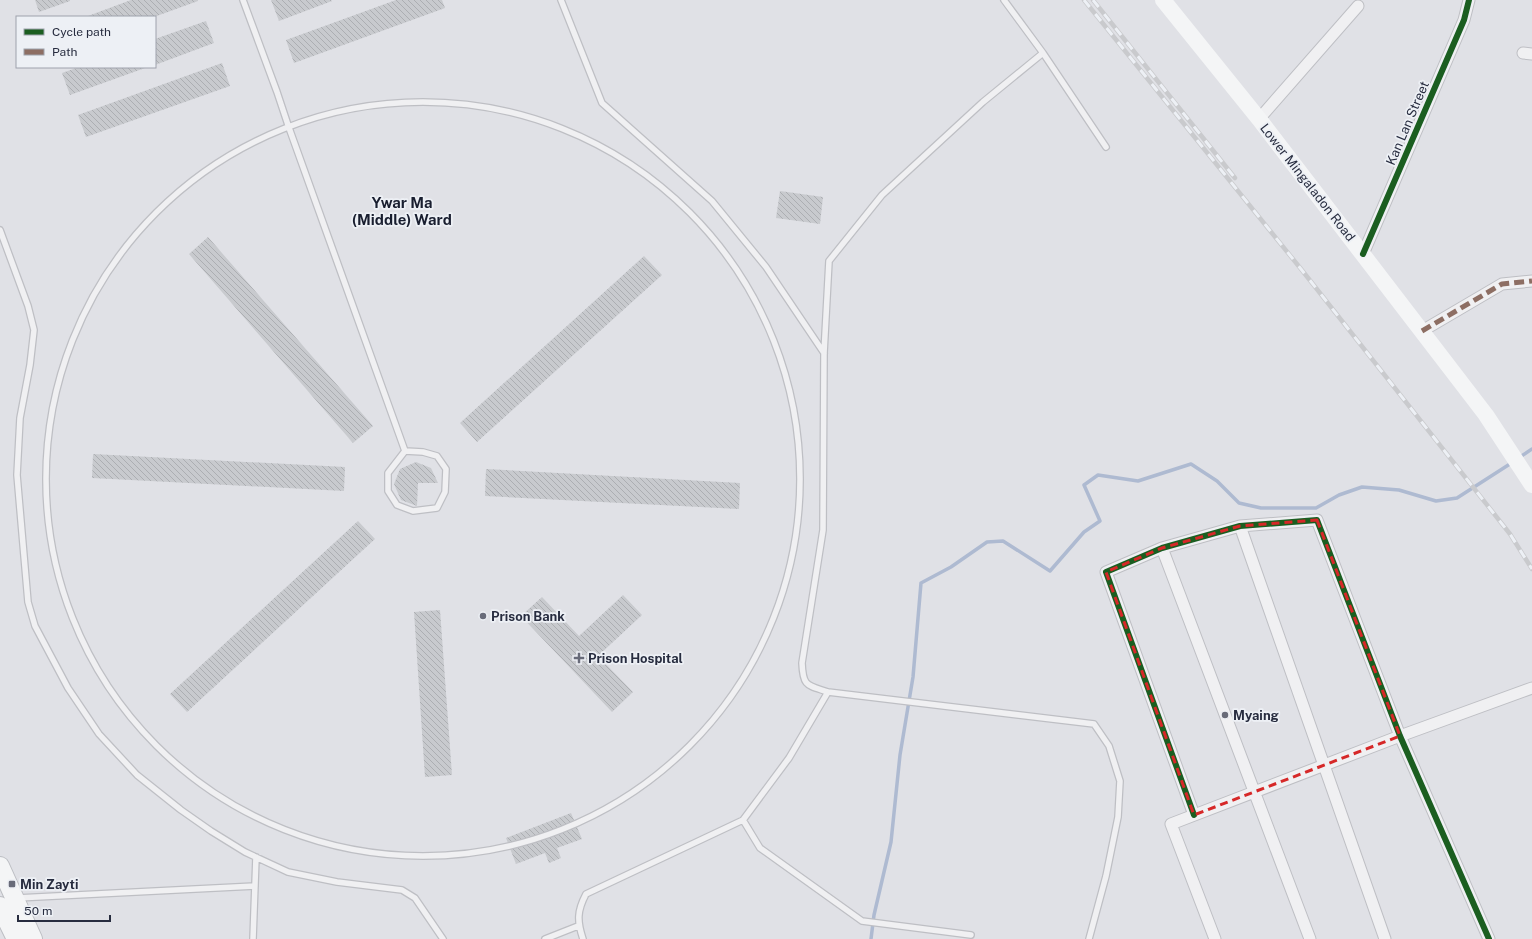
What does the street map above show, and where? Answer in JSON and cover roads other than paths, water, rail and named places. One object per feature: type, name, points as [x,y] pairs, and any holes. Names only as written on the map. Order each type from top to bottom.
[{"type":"main road","name":"Lower Mingaladon Road","points":[[1163,0],[1259,119],[1422,331],[1486,415],[1532,484]]},
{"type":"main road","points":[[0,866],[4,905],[16,939]]},
{"type":"main road","points":[[4,905],[34,939]]},
{"type":"street","name":"Kan Lan Street","points":[[1363,254],[1464,20],[1469,0]]},
{"type":"street","points":[[1259,119],[1358,6]]},
{"type":"street","points":[[1422,331],[1502,284],[1532,281]]},
{"type":"street","points":[[1194,815],[1106,572],[1162,548],[1240,526],[1318,520],[1400,736],[1489,939]]},
{"type":"street","points":[[1240,526],[1385,939]]},
{"type":"street","points":[[1162,548],[1310,939]]},
{"type":"street","points":[[1215,939],[1171,824],[1400,736],[1532,688]]},
{"type":"lane","points":[[243,0],[405,451]]},
{"type":"lane","points":[[561,0],[602,103],[712,201],[766,267],[824,353]]},
{"type":"lane","points":[[1004,0],[1043,53],[1106,147]]},
{"type":"lane","points":[[1043,53],[983,102],[882,195],[829,261],[824,353],[823,530],[802,663],[803,678],[808,686],[828,692],[1094,724],[1109,746],[1120,781],[1118,817],[1106,876],[1089,939]]},
{"type":"lane","points":[[431,97],[584,134],[674,196],[707,231],[752,296],[782,367],[804,447],[806,494],[784,597],[770,638],[685,756],[552,835],[494,848],[414,860],[292,836],[251,818],[143,738],[68,623],[40,462],[58,402],[65,350],[139,225],[164,198],[211,168],[288,125],[431,97]]},
{"type":"lane","points":[[0,230],[28,306],[34,330],[30,364],[20,418],[17,475],[28,602],[35,626],[68,688],[99,734],[137,775],[181,810],[211,831],[245,852],[288,872],[337,882],[402,890],[415,898],[443,939]]},
{"type":"lane","points":[[405,451],[423,452],[437,456],[446,469],[445,492],[437,508],[413,511],[397,505],[388,490],[388,473],[405,451]]},
{"type":"lane","points":[[583,939],[578,926],[580,906],[586,894],[743,820],[789,758],[828,692]]},
{"type":"lane","points":[[743,820],[760,848],[862,921],[971,935]]},
{"type":"lane","points":[[253,939],[256,857]]},
{"type":"lane","points":[[4,905],[255,886]]},
{"type":"lane","points":[[545,939],[578,926]]},
{"type":"waterway","points":[[1520,457],[1532,449]]},
{"type":"waterway","points":[[871,939],[874,915],[891,842],[900,755],[913,677],[921,583],[951,567],[987,542],[1003,541],[1050,571],[1084,532],[1100,521],[1084,485],[1098,475],[1138,481],[1191,464],[1217,481],[1239,503],[1261,508],[1316,508],[1339,495],[1362,487],[1399,490],[1436,501],[1457,498],[1513,462]]},
{"type":"railway","points":[[1084,0],[1301,269],[1510,534],[1532,569]]},
{"type":"railway","points":[[1093,0],[1235,178]]},
{"type":"place","name":"Prison Bank","points":[[483,616]]},
{"type":"place","name":"Prison Hospital","points":[[579,658]]},
{"type":"place","name":"Myaing","points":[[1225,715]]},
{"type":"place","name":"Min Zayti","points":[[12,884]]},
{"type":"district","name":"Ywar Ma (Middle) Ward","points":[[402,212]]}]
